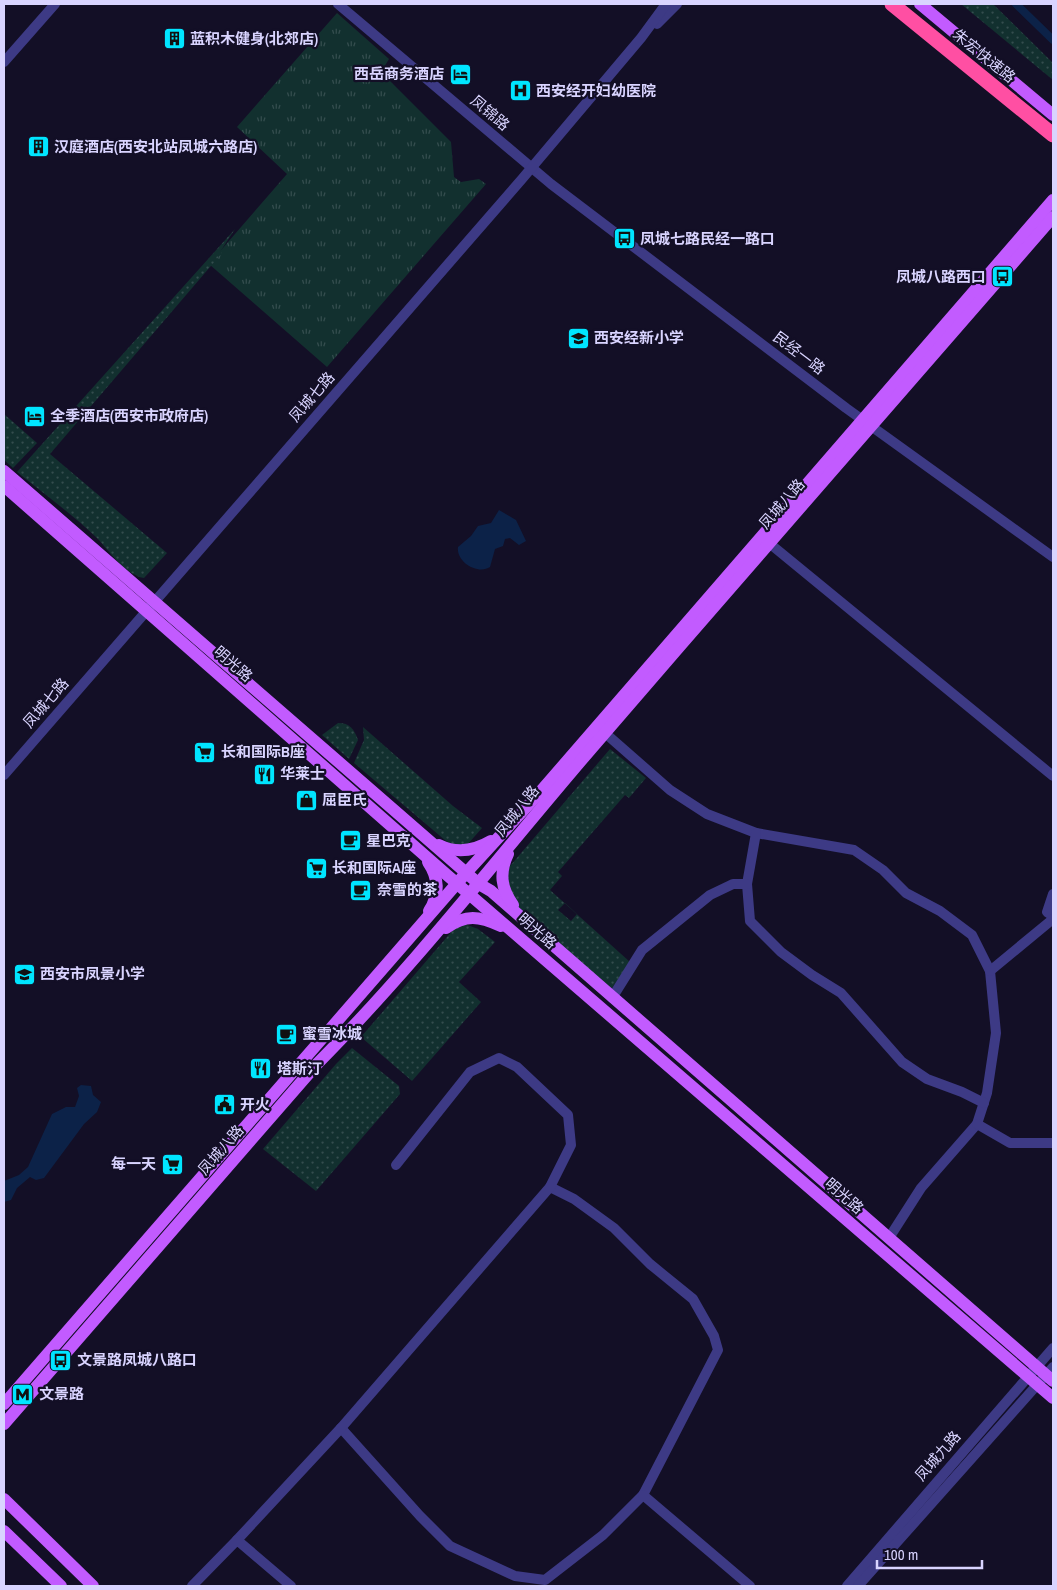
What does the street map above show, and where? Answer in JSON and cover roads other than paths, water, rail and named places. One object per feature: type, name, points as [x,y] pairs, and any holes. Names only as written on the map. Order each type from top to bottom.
[{"type":"highway","name":"朱宏快速路","points":[[892,4],[1053,135]]},
{"type":"highway","name":"朱宏快速路","points":[[908,4],[1053,124]]},
{"type":"main road","points":[[885,4],[1053,140]]},
{"type":"main road","points":[[920,4],[1053,115]]},
{"type":"main road","name":"凤城八路","points":[[4,1424],[316,1064],[356,1025],[470,895],[605,732],[769,543],[1053,200]]},
{"type":"main road","name":"凤城八路","points":[[4,1404],[457,883],[1053,217]]},
{"type":"main road","name":"明光路","points":[[4,471],[470,895],[1043,1375]]},
{"type":"main road","name":"明光路","points":[[4,486],[150,605],[479,884],[491,891],[1043,1375],[1053,1398]]},
{"type":"main road","points":[[428,840],[445,848],[467,851],[489,842],[505,830]]},
{"type":"main road","points":[[515,839],[503,864],[502,879],[504,891],[523,919]]},
{"type":"main road","points":[[417,931],[431,908],[437,892],[437,884],[432,868],[419,850]]},
{"type":"main road","points":[[430,941],[456,921],[469,917],[488,920],[513,931]]},
{"type":"main road","points":[[4,1499],[93,1586]]},
{"type":"main road","points":[[4,1531],[61,1586]]},
{"type":"street","points":[[4,62],[56,4]]},
{"type":"street","name":"凤锦路","points":[[338,4],[531,168]]},
{"type":"street","name":"凤城七路","points":[[4,775],[531,168],[641,38],[666,4]]},
{"type":"street","name":"凤城七路","points":[[641,38],[677,4]]},
{"type":"street","name":"民经一路","points":[[531,168],[867,423],[1053,557]]},
{"type":"street","points":[[769,543],[1053,776]]},
{"type":"street","points":[[605,732],[670,790],[707,814],[756,833],[854,850],[883,870],[906,893],[940,911],[972,935],[990,971],[996,1032],[984,1103],[977,1124],[921,1188],[889,1238]]},
{"type":"street","points":[[756,833],[747,884],[750,921],[781,952],[841,993],[902,1062],[927,1079],[962,1092],[984,1103]]},
{"type":"street","points":[[612,998],[642,950],[710,895],[733,884],[747,884]]},
{"type":"street","points":[[990,971],[1053,918],[1047,912],[1053,894]]},
{"type":"street","points":[[192,1586],[238,1540],[342,1428],[550,1186],[571,1145],[568,1115],[517,1067],[499,1058],[470,1072],[396,1165]]},
{"type":"street","points":[[977,1124],[1010,1143],[1053,1143]]},
{"type":"street","points":[[342,1428],[420,1516],[450,1546],[515,1576],[545,1580],[603,1535],[642,1495],[718,1350],[714,1336],[693,1299],[650,1264],[614,1228],[574,1199],[550,1186]]},
{"type":"street","name":"凤城九路","points":[[858,1586],[1043,1375],[1053,1348]]},
{"type":"street","name":"凤城九路","points":[[848,1586],[1043,1375]]},
{"type":"street","points":[[642,1495],[750,1586]]},
{"type":"street","points":[[238,1540],[291,1586]]},
{"type":"water","points":[[499,510],[516,520],[526,541],[519,545],[510,538],[505,539],[503,546],[495,549],[490,567],[480,569],[469,566],[460,558],[458,547],[471,536],[478,526],[491,523]]},
{"type":"water","points":[[81,1085],[91,1086],[93,1095],[101,1102],[97,1112],[84,1124],[44,1178],[36,1180],[30,1177],[17,1188],[11,1200],[4,1202],[4,1181],[19,1175],[28,1167],[52,1114],[66,1107],[75,1107],[79,1096],[77,1088]]},
{"type":"waterway","points":[[1016,4],[1053,40]]},
{"type":"place","name":"蓝积木健身(北郊店)","points":[[174,39]]},
{"type":"place","name":"西岳商务酒店","points":[[460,74]]},
{"type":"place","name":"西安经开妇幼医院","points":[[520,91]]},
{"type":"place","name":"汉庭酒店(西安北站凤城六路店)","points":[[38,147]]},
{"type":"place","name":"凤城七路民经一路口","points":[[624,239]]},
{"type":"place","name":"凤城八路西口","points":[[1002,277]]},
{"type":"place","name":"西安经新小学","points":[[578,338]]},
{"type":"place","name":"全季酒店(西安市政府店)","points":[[34,416]]},
{"type":"place","name":"长和国际B座","points":[[205,752]]},
{"type":"place","name":"华莱士","points":[[264,774]]},
{"type":"place","name":"屈臣氏","points":[[306,800]]},
{"type":"place","name":"星巴克","points":[[350,841]]},
{"type":"place","name":"长和国际A座","points":[[316,868]]},
{"type":"place","name":"奈雪的茶","points":[[361,890]]},
{"type":"place","name":"西安市凤景小学","points":[[24,974]]},
{"type":"place","name":"蜜雪冰城","points":[[286,1034]]},
{"type":"place","name":"塔斯汀","points":[[261,1069]]},
{"type":"place","name":"开火","points":[[224,1105]]},
{"type":"place","name":"每一天","points":[[172,1164]]},
{"type":"place","name":"文景路凤城八路口","points":[[61,1360]]},
{"type":"place","name":"文景路","points":[[23,1394]]}]
